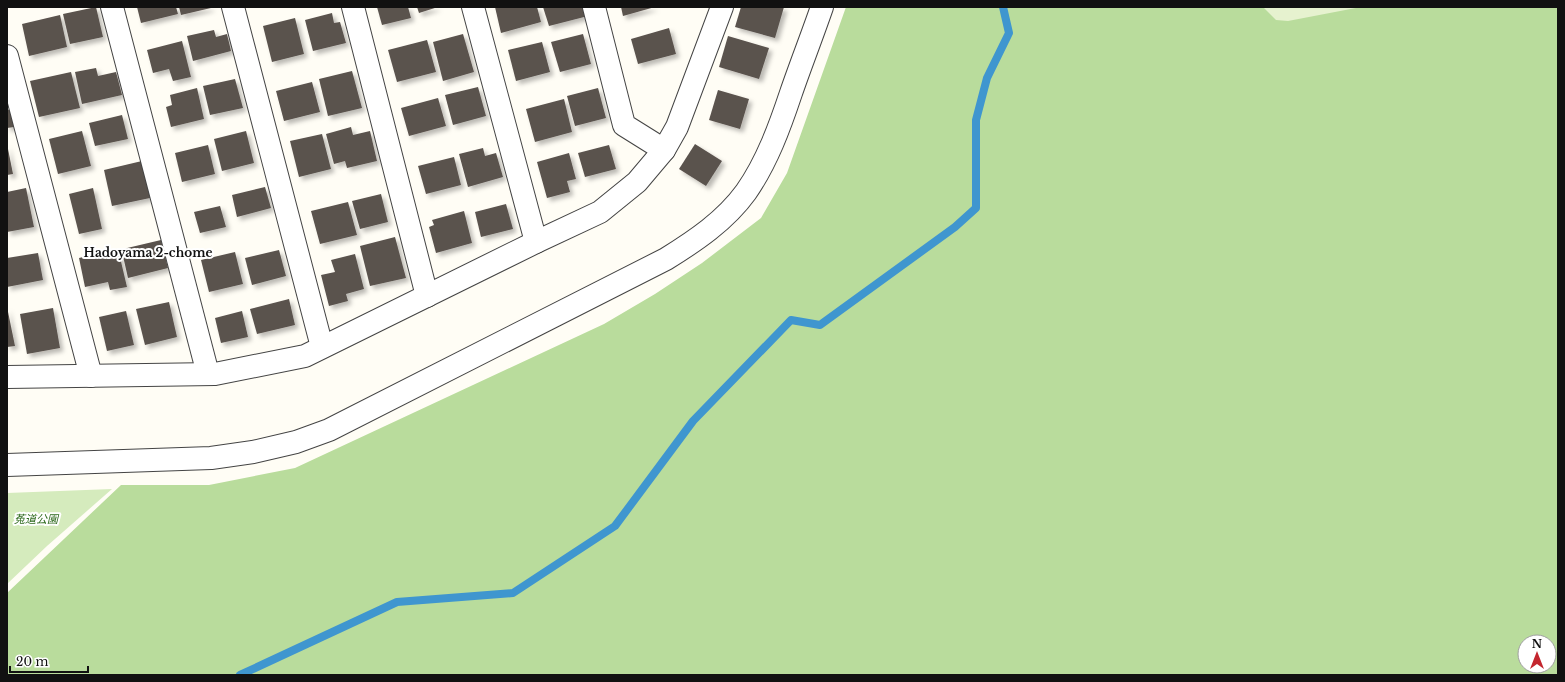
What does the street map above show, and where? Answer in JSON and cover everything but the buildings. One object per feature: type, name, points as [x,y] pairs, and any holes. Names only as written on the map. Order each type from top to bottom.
[{"type":"street","points":[[112,7],[208,374]]},
{"type":"street","points":[[233,7],[322,347]]},
{"type":"street","points":[[353,7],[427,296]]},
{"type":"street","points":[[473,7],[536,242]]},
{"type":"street","points":[[594,7],[624,125],[664,150]]},
{"type":"street","points":[[7,377],[215,374],[305,356],[600,212],[637,182],[664,150],[677,127],[722,7]]},
{"type":"street","points":[[7,465],[211,458],[253,452],[296,442],[329,430],[666,260],[694,242],[723,218],[746,192],[767,156],[822,7]]},
{"type":"street","points":[[7,56],[91,376]]},
{"type":"green space","points":[[846,7],[1558,7],[1558,675],[7,675],[7,593],[121,485],[209,485],[295,468],[604,324],[655,294],[702,263],[761,218],[787,173]]},
{"type":"green space","points":[[1263,7],[1361,7],[1288,21],[1276,20]]},
{"type":"green space","name":"菟道公園","points":[[112,489],[47,546],[7,584],[7,493]]},
{"type":"waterway","points":[[240,675],[397,602],[513,593],[615,526],[693,421],[791,320],[820,325],[955,227],[976,208],[976,120],[987,78],[1009,33],[1003,7]]},
{"type":"district","name":"Hadoyama 2-chome","points":[[148,253]]}]
